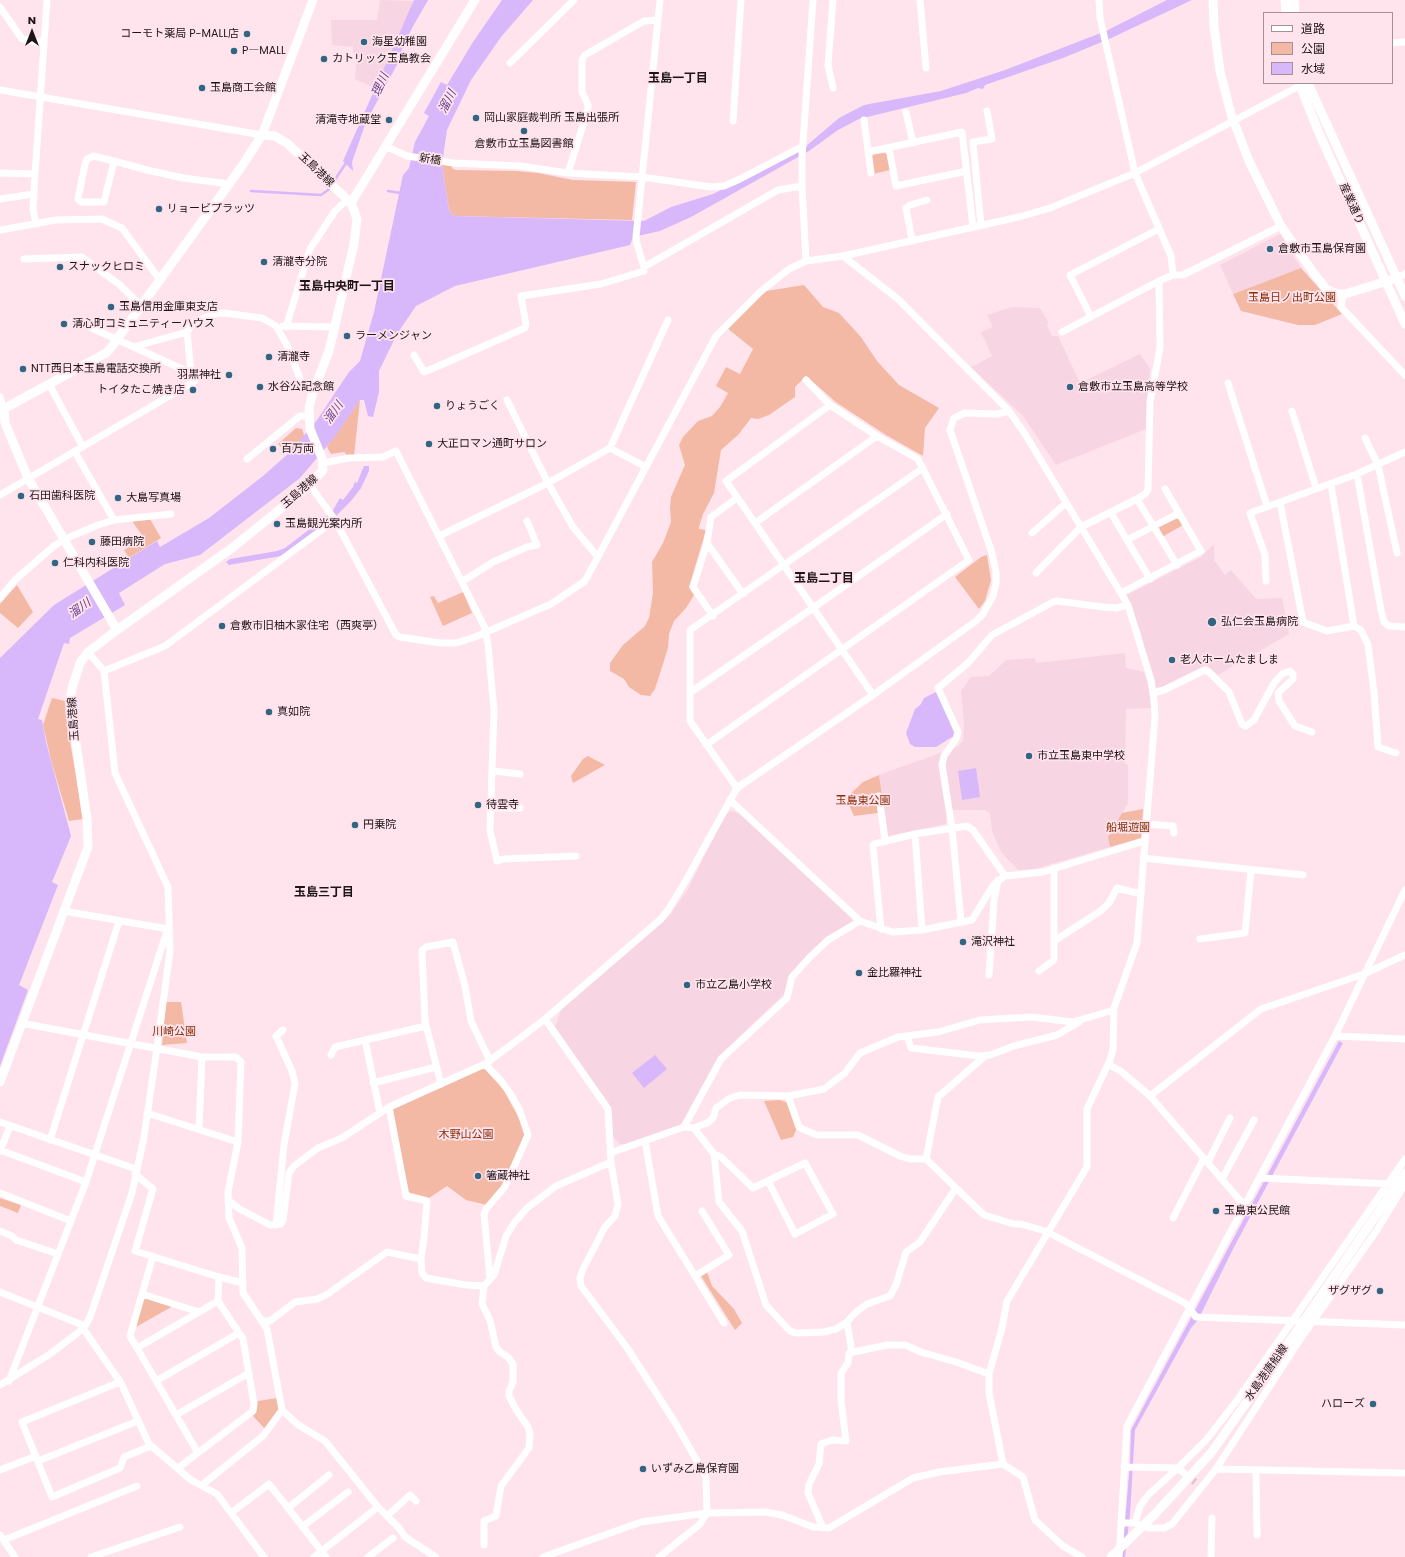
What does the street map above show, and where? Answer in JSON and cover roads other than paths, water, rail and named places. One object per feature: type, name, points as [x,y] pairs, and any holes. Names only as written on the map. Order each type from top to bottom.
[{"type":"street","points":[[36,224],[33,209],[47,0]]},
{"type":"street","points":[[2,410],[106,353],[116,340],[229,184],[262,135],[313,0]]},
{"type":"street","points":[[286,327],[310,249],[335,212],[349,201],[475,0]]},
{"type":"street","points":[[510,63],[574,0]]},
{"type":"street","points":[[660,0],[638,218],[637,244],[644,267],[778,190],[802,186]]},
{"type":"street","points":[[733,120],[741,0]]},
{"type":"street","points":[[806,261],[802,186],[802,146],[813,0]]},
{"type":"street","points":[[833,0],[828,65],[833,88]]},
{"type":"street","points":[[920,0],[926,68]]},
{"type":"street","points":[[1099,0],[1100,18],[1135,173],[1171,256],[1173,275]]},
{"type":"street","points":[[1213,0],[1214,27],[1220,71],[1234,122],[1249,161],[1281,226],[1315,275],[1328,290],[1336,294],[1345,294],[1401,276]]},
{"type":"street","points":[[1285,0],[1286,12]]},
{"type":"street","points":[[1294,0],[1295,12]]},
{"type":"street","points":[[0,7],[22,39],[44,43]]},
{"type":"street","points":[[568,173],[588,110],[588,104],[582,92],[582,60],[585,55],[644,21],[658,20]]},
{"type":"street","points":[[1393,43],[1405,42]]},
{"type":"street","points":[[310,485],[335,520],[396,635],[400,637],[440,643],[456,643],[486,632],[551,604],[578,588],[585,581],[716,336],[760,292],[789,269],[806,261],[843,256],[1019,218],[1050,208],[1135,173],[1234,122],[1303,84]]},
{"type":"street","name":"産業通り","points":[[1303,84],[1401,276],[1405,296]]},
{"type":"street","name":"産業通り","points":[[1303,84],[1319,133],[1405,324]]},
{"type":"street","points":[[0,90],[262,135]]},
{"type":"street","points":[[964,143],[992,139],[987,111]]},
{"type":"street","points":[[906,112],[914,143]]},
{"type":"street","points":[[864,120],[871,173]]},
{"type":"street","points":[[868,152],[962,132],[973,227]]},
{"type":"street","name":"玉島港線","points":[[0,1082],[88,847],[87,819],[70,702],[80,663],[88,652],[232,548],[310,485],[321,474],[323,461],[310,429],[308,416],[313,392],[328,351],[334,327],[357,232],[357,218],[349,201],[288,144],[275,136],[262,135]]},
{"type":"street","points":[[973,142],[981,225]]},
{"type":"street","name":"新橋","points":[[384,146],[406,156],[453,164],[520,166],[568,173],[642,177],[710,187],[724,186],[802,146]]},
{"type":"street","points":[[889,148],[896,186],[967,171]]},
{"type":"street","points":[[114,161],[104,202],[81,202],[78,199],[85,164],[88,159],[94,156],[183,178],[229,184]]},
{"type":"street","points":[[0,173],[35,174]]},
{"type":"street","points":[[0,200],[34,194]]},
{"type":"street","points":[[912,240],[906,208],[910,205],[927,200]]},
{"type":"street","points":[[0,230],[56,220],[80,218],[102,219],[112,222],[122,228],[160,280]]},
{"type":"street","points":[[1062,332],[1159,281],[1173,275],[1183,275],[1281,226]]},
{"type":"street","points":[[1091,317],[1070,275],[1159,228]]},
{"type":"street","points":[[843,256],[898,299],[1009,411],[1128,605],[1153,693],[1155,716],[1137,943],[1114,1010],[1113,1049],[1108,1064],[1087,1109],[1087,1167],[1007,1301],[989,1374],[989,1393],[1003,1464]]},
{"type":"street","points":[[24,259],[82,257],[120,285],[140,306]]},
{"type":"street","points":[[414,355],[424,372],[427,371],[524,328],[526,326],[521,296],[601,284],[644,271]]},
{"type":"street","points":[[1036,573],[1081,527],[1111,513],[1145,494],[1148,486],[1150,402],[1160,348],[1159,281]]},
{"type":"street","points":[[1345,294],[1342,300],[1342,307],[1405,375]]},
{"type":"street","points":[[0,495],[195,381],[191,373],[187,332],[193,323],[213,314],[224,313],[262,318],[276,326],[334,327]]},
{"type":"street","points":[[74,320],[106,336],[191,373]]},
{"type":"street","points":[[439,536],[548,483],[610,448],[668,320]]},
{"type":"street","points":[[276,326],[287,345],[302,384],[313,392]]},
{"type":"street","points":[[133,347],[187,332]]},
{"type":"street","points":[[706,745],[969,560],[918,459],[877,436],[830,405],[806,380]]},
{"type":"street","points":[[1228,383],[1267,506]]},
{"type":"street","points":[[48,384],[83,447]]},
{"type":"street","points":[[0,397],[5,422],[28,478],[105,612],[117,630]]},
{"type":"street","points":[[507,400],[548,483],[573,527],[598,557]]},
{"type":"street","points":[[830,405],[726,481],[873,695]]},
{"type":"street","points":[[276,1226],[283,1220],[289,1173],[294,1166],[318,1148],[342,1138],[389,1107],[488,1062],[545,1018],[664,914],[685,882],[737,788],[873,695],[976,621],[990,605],[996,583],[992,553],[950,430],[954,418],[965,413],[997,414],[1009,411]]},
{"type":"street","points":[[1292,411],[1316,488]]},
{"type":"street","points":[[247,459],[300,416],[308,416]]},
{"type":"street","points":[[755,523],[877,436]]},
{"type":"street","points":[[1365,438],[1378,465],[1397,553]]},
{"type":"street","points":[[610,448],[646,467]]},
{"type":"street","points":[[323,461],[349,458],[383,457],[396,451],[463,581],[486,632],[494,710],[493,771],[489,808],[490,830],[497,861],[504,859],[576,856]]},
{"type":"street","points":[[75,452],[114,520]]},
{"type":"street","points":[[1266,581],[1263,544],[1250,513],[1357,474],[1405,452]]},
{"type":"street","points":[[737,788],[690,721],[690,630],[713,616],[783,565],[923,468]]},
{"type":"street","points":[[1357,474],[1380,610],[1384,622],[1389,626],[1405,627]]},
{"type":"street","points":[[1331,484],[1354,626]]},
{"type":"street","points":[[1122,594],[1202,551],[1166,488]]},
{"type":"street","points":[[713,616],[693,587],[707,543],[711,517],[737,498]]},
{"type":"street","points":[[1137,499],[1177,565]]},
{"type":"street","points":[[1280,502],[1303,622],[1327,631],[1354,626],[1361,630],[1368,645],[1374,692],[1378,748],[1396,753]]},
{"type":"street","points":[[1032,533],[1066,503]]},
{"type":"street","points":[[1111,513],[1150,579]]},
{"type":"street","points":[[1127,540],[1179,513]]},
{"type":"street","points":[[0,598],[15,580],[63,540],[114,520],[171,514]]},
{"type":"street","points":[[691,692],[947,514]]},
{"type":"street","points":[[104,671],[164,646],[335,520]]},
{"type":"street","points":[[463,581],[493,562],[527,547],[537,545],[527,521]]},
{"type":"street","points":[[707,543],[743,594]]},
{"type":"street","points":[[961,921],[952,828],[942,772],[942,761],[945,753],[956,739],[958,732],[938,688],[968,663],[992,635],[1053,602],[1057,601],[1116,608],[1128,605]]},
{"type":"street","points":[[0,1385],[9,1381],[50,1354],[84,1328],[95,1305],[132,1193],[147,1113],[170,951],[168,929],[168,887],[115,773],[104,671],[88,652]]},
{"type":"street","points":[[1153,693],[1164,690],[1205,670],[1209,672],[1229,692],[1239,719],[1242,724],[1246,726],[1254,720],[1274,683],[1282,674],[1290,671],[1293,674],[1294,679],[1278,693],[1279,702],[1295,726],[1312,732]]},
{"type":"street","points":[[493,771],[520,774]]},
{"type":"street","points":[[879,796],[885,840]]},
{"type":"street","points":[[730,800],[860,921],[892,932],[922,930],[972,920],[994,884],[1005,876],[1043,872],[1144,841]]},
{"type":"street","points":[[489,808],[520,808]]},
{"type":"street","points":[[1146,824],[1173,826],[1174,833]]},
{"type":"street","points":[[881,929],[874,844],[885,840],[915,834],[967,826],[973,830],[1005,876]]},
{"type":"street","points":[[915,834],[922,930]]},
{"type":"street","points":[[1143,858],[1302,875]]},
{"type":"street","points":[[1040,971],[1054,960],[1054,868]]},
{"type":"street","points":[[1200,939],[1245,933],[1251,870]]},
{"type":"street","points":[[989,975],[994,901],[998,880]]},
{"type":"street","points":[[1054,941],[1102,910],[1109,903],[1117,888],[1140,894]]},
{"type":"street","points":[[1119,1557],[1127,1426],[1190,1311],[1335,1036],[1405,890]]},
{"type":"street","points":[[64,911],[168,929]]},
{"type":"street","points":[[50,1140],[82,1034],[119,921]]},
{"type":"street","points":[[684,1127],[720,1060],[787,998],[792,977],[809,958],[828,940],[860,921]]},
{"type":"street","points":[[9,1381],[96,1156],[168,929]]},
{"type":"street","points":[[441,1084],[426,1026],[423,997],[422,950],[426,947],[453,942],[465,986],[471,1020],[488,1062],[510,1093],[520,1111],[528,1135],[504,1188],[486,1209],[484,1214],[490,1280]]},
{"type":"street","points":[[1150,1096],[1261,1009],[1364,974],[1405,955]]},
{"type":"street","points":[[610,1153],[684,1127],[694,1128],[707,1124],[713,1118],[716,1108],[730,1098],[740,1095],[788,1096],[824,1089],[845,1073],[860,1053],[879,1044],[907,1036],[938,1032],[987,1019],[1031,1017],[1073,1022],[1114,1010]]},
{"type":"street","points":[[545,1018],[608,1109],[610,1153],[618,1204],[615,1216],[605,1227],[582,1271],[580,1278],[581,1286],[628,1349],[676,1424],[703,1471],[707,1484],[707,1513],[699,1525],[659,1557]]},
{"type":"street","points":[[907,1036],[911,1048],[968,1056],[985,1055],[1057,1035],[1084,1018]]},
{"type":"street","points":[[21,1023],[202,1057],[236,1057],[241,1062],[238,1142],[228,1192],[230,1218],[242,1248],[243,1293],[267,1329],[282,1410],[297,1424],[325,1441],[378,1507],[399,1528],[405,1537],[436,1557]]},
{"type":"street","points":[[331,1055],[335,1047],[426,1026]]},
{"type":"street","points":[[276,1226],[284,1145],[295,1084],[292,1071],[276,1036],[283,1030]]},
{"type":"street","points":[[1335,1036],[1405,1039]]},
{"type":"street","points":[[365,1040],[380,1114]]},
{"type":"street","points":[[926,1159],[938,1097],[985,1055]]},
{"type":"street","points":[[199,1130],[202,1057]]},
{"type":"street","points":[[1108,1064],[1122,1072],[1150,1096],[1245,1206]]},
{"type":"street","points":[[373,1083],[436,1066]]},
{"type":"street","points":[[788,1096],[799,1127],[817,1135],[858,1135],[900,1156],[910,1159],[926,1159],[984,1215],[1044,1231],[1185,1303],[1196,1317],[1405,1325]]},
{"type":"street","points":[[389,1107],[406,1196],[427,1201],[424,1238],[420,1259],[422,1274],[426,1278],[466,1286],[484,1286]]},
{"type":"street","points":[[147,1113],[238,1142]]},
{"type":"street","points":[[1173,1218],[1230,1118]]},
{"type":"street","points":[[1222,1179],[1254,1120]]},
{"type":"street","points":[[0,1122],[96,1156],[136,1172],[153,1189],[135,1251],[219,1277],[243,1282]]},
{"type":"street","points":[[10,1126],[0,1151],[86,1182]]},
{"type":"street","points":[[694,1128],[714,1154],[721,1157],[753,1188],[805,1163],[833,1214],[795,1234],[768,1181]]},
{"type":"street","points":[[645,1141],[658,1216],[724,1323]]},
{"type":"street","points":[[714,1154],[719,1202],[742,1231],[766,1305],[790,1331],[796,1333],[824,1332],[836,1329],[847,1322],[856,1312],[867,1304],[890,1296],[896,1285],[906,1252],[920,1242],[956,1188]]},
{"type":"street","points":[[1135,1523],[1140,1506],[1149,1494],[1178,1468],[1206,1439],[1238,1399],[1405,1159]]},
{"type":"street","points":[[484,1546],[484,1521],[496,1516],[501,1486],[529,1448],[530,1434],[528,1427],[509,1396],[513,1382],[512,1364],[508,1357],[500,1352],[496,1347],[490,1320],[482,1304],[484,1286],[490,1280],[497,1266],[506,1236],[514,1223],[527,1208],[556,1186],[611,1162]]},
{"type":"street","name":"水島港唐船線","points":[[1111,1557],[1154,1515],[1210,1453],[1303,1322],[1405,1173]]},
{"type":"street","points":[[1121,1523],[1135,1523],[1148,1528],[1164,1528],[1172,1524],[1216,1469],[1313,1322],[1377,1230],[1405,1184],[1260,1178]]},
{"type":"street","points":[[0,1193],[71,1221]]},
{"type":"street","points":[[228,1200],[238,1208],[270,1225],[276,1226]]},
{"type":"street","points":[[695,1276],[729,1255],[702,1211]]},
{"type":"street","points":[[0,1231],[12,1236],[16,1240],[58,1254]]},
{"type":"street","points":[[263,1321],[270,1321],[295,1302],[316,1299],[326,1295],[387,1252],[420,1259]]},
{"type":"street","points":[[153,1256],[130,1336],[198,1453]]},
{"type":"street","points":[[178,1468],[253,1411],[254,1404],[243,1338],[218,1301],[219,1277]]},
{"type":"street","points":[[0,1292],[69,1318],[84,1328],[120,1382],[151,1446],[191,1480],[217,1494],[264,1557]]},
{"type":"street","points":[[142,1294],[199,1312]]},
{"type":"street","points":[[137,1348],[218,1301]]},
{"type":"street","points":[[847,1322],[852,1352]]},
{"type":"street","points":[[156,1381],[239,1333]]},
{"type":"street","points":[[823,1528],[808,1493],[809,1484],[819,1464],[821,1444],[832,1440],[846,1441],[841,1400],[841,1373],[848,1363],[849,1353],[887,1344],[905,1345],[921,1352],[956,1362],[989,1374]]},
{"type":"street","points":[[176,1415],[249,1373]]},
{"type":"street","points":[[120,1382],[22,1422],[52,1497],[120,1468],[124,1457],[151,1446]]},
{"type":"street","points":[[202,1485],[263,1436],[282,1410]]},
{"type":"street","points":[[0,1470],[138,1421]]},
{"type":"street","points":[[543,1557],[640,1522],[707,1513],[766,1512],[782,1515],[812,1527],[829,1528],[913,1478],[939,1472],[1003,1464],[1023,1477],[1035,1520],[1063,1546],[1082,1557]]},
{"type":"street","points":[[1124,1467],[1178,1468],[1185,1474]]},
{"type":"street","points":[[1216,1469],[1405,1473]]},
{"type":"street","points":[[1256,1471],[1257,1535]]},
{"type":"street","points":[[288,1508],[329,1475]]},
{"type":"street","points":[[1195,1482],[1202,1488]]},
{"type":"street","points":[[231,1513],[269,1484],[324,1554]]},
{"type":"street","points":[[15,1557],[2,1538],[137,1486]]},
{"type":"street","points":[[302,1527],[348,1492]]},
{"type":"street","points":[[387,1516],[410,1494],[416,1501]]},
{"type":"street","points":[[314,1557],[324,1554],[378,1507]]},
{"type":"street","points":[[1211,1557],[1212,1518]]},
{"type":"street","points":[[91,1557],[180,1527]]},
{"type":"street","points":[[368,1557],[393,1538]]},
{"type":"water","name":"理川","points":[[414,0],[428,0],[402,49],[398,63],[366,122],[352,162],[353,171],[343,161]]},
{"type":"water","name":"溜川","points":[[502,0],[533,0],[501,37],[471,80],[447,130],[442,164],[449,210],[454,216],[644,221],[671,207],[713,194],[753,174],[806,146],[839,118],[864,105],[941,91],[1005,70],[1106,31],[1167,0],[1192,0],[1109,39],[1063,58],[985,85],[983,89],[978,88],[966,93],[859,119],[838,130],[809,151],[691,217],[660,231],[633,237],[630,245],[455,286],[416,306],[397,334],[379,371],[379,392],[373,417],[368,416],[364,400],[360,400],[334,438],[300,478],[200,555],[165,564],[119,593],[125,605],[70,638],[69,644],[64,643],[38,719],[42,720],[46,742],[71,836],[52,882],[58,885],[19,985],[28,990],[0,1066],[0,658],[54,605],[157,541],[160,547],[209,518],[263,476],[289,453],[317,420],[349,372],[360,361],[374,312],[403,175],[409,168],[415,142],[429,116],[424,113],[441,82],[447,85],[473,42]]},
{"type":"water","points":[[364,466],[369,466],[369,471],[361,488],[351,501],[336,516],[281,556],[229,565],[226,562],[230,559],[277,551],[285,548],[332,512],[340,498],[343,500],[355,482],[357,483]]},
{"type":"water","points":[[936,692],[938,693],[956,737],[952,737],[936,747],[915,747],[910,744],[906,733],[915,709],[921,704],[924,698]]},
{"type":"water","points":[[976,768],[980,797],[962,800],[958,771]]},
{"type":"water","points":[[1339,1041],[1343,1043],[1233,1249],[1198,1320],[1191,1328],[1135,1430],[1130,1514],[1125,1557],[1122,1557],[1130,1463],[1131,1430]]},
{"type":"water","points":[[655,1055],[667,1069],[644,1088],[632,1073]]},
{"type":"waterway","points":[[251,191],[321,195],[328,190],[346,163]]},
{"type":"waterway","points":[[388,191],[401,193]]},
{"type":"tunnel","points":[[1185,1474],[1195,1482]]},
{"type":"place","name":"コーモト薬局 P-MALL店","points":[[247,34]]},
{"type":"place","name":"海星幼稚園","points":[[364,42]]},
{"type":"place","name":"P―MALL","points":[[234,51]]},
{"type":"place","name":"カトリック玉島教会","points":[[324,59]]},
{"type":"place","name":"玉島商工会館","points":[[202,88]]},
{"type":"place","name":"岡山家庭裁判所 玉島出張所","points":[[476,118]]},
{"type":"place","name":"清滝寺地蔵堂","points":[[389,120]]},
{"type":"place","name":"倉敷市立玉島図書館","points":[[524,131]]},
{"type":"place","name":"リョービプラッツ","points":[[159,209]]},
{"type":"place","name":"倉敷市玉島保育園","points":[[1270,249]]},
{"type":"place","name":"清瀧寺分院","points":[[264,262]]},
{"type":"place","name":"スナックヒロミ","points":[[60,267]]},
{"type":"place","name":"玉島信用金庫東支店","points":[[111,307]]},
{"type":"place","name":"清心町コミュニティーハウス","points":[[64,324]]},
{"type":"place","name":"ラーメンジャン","points":[[347,336]]},
{"type":"place","name":"清瀧寺","points":[[269,357]]},
{"type":"place","name":"NTT西日本玉島電話交換所","points":[[23,369]]},
{"type":"place","name":"羽黒神社","points":[[229,375]]},
{"type":"place","name":"水谷公記念館","points":[[260,387]]},
{"type":"place","name":"倉敷市立玉島高等学校","points":[[1070,387]]},
{"type":"place","name":"トイタたこ焼き店","points":[[193,390]]},
{"type":"place","name":"りょうごく","points":[[437,406]]},
{"type":"place","name":"大正ロマン通町サロン","points":[[429,444]]},
{"type":"place","name":"百万両","points":[[273,449]]},
{"type":"place","name":"石田歯科医院","points":[[21,496]]},
{"type":"place","name":"大島写真場","points":[[118,498]]},
{"type":"place","name":"玉島観光案内所","points":[[277,524]]},
{"type":"place","name":"藤田病院","points":[[92,542]]},
{"type":"place","name":"仁科内科医院","points":[[55,563]]},
{"type":"place","name":"弘仁会玉島病院","points":[[1212,622]]},
{"type":"place","name":"倉敷市旧柚木家住宅（西爽亭）","points":[[222,626]]},
{"type":"place","name":"老人ホームたましま","points":[[1172,660]]},
{"type":"place","name":"真如院","points":[[269,712]]},
{"type":"place","name":"市立玉島東中学校","points":[[1029,756]]},
{"type":"place","name":"待雲寺","points":[[478,805]]},
{"type":"place","name":"円乗院","points":[[355,825]]},
{"type":"place","name":"滝沢神社","points":[[963,942]]},
{"type":"place","name":"金比羅神社","points":[[859,973]]},
{"type":"place","name":"市立乙島小学校","points":[[687,985]]},
{"type":"place","name":"箸蔵神社","points":[[478,1176]]},
{"type":"place","name":"玉島東公民館","points":[[1216,1211]]},
{"type":"place","name":"ザグザグ","points":[[1380,1291]]},
{"type":"place","name":"ハローズ","points":[[1373,1404]]},
{"type":"place","name":"いずみ乙島保育園","points":[[643,1469]]},
{"type":"district","name":"玉島一丁目","points":[[678,79]]},
{"type":"district","name":"玉島中央町一丁目","points":[[347,287]]},
{"type":"district","name":"玉島二丁目","points":[[824,579]]},
{"type":"district","name":"玉島三丁目","points":[[324,893]]},
{"type":"park label","name":"玉島日ノ出町公園","points":[[1292,298]]},
{"type":"park label","name":"玉島東公園","points":[[863,801]]},
{"type":"park label","name":"船堀遊園","points":[[1128,828]]},
{"type":"park label","name":"川崎公園","points":[[174,1032]]},
{"type":"park label","name":"木野山公園","points":[[466,1135]]}]
